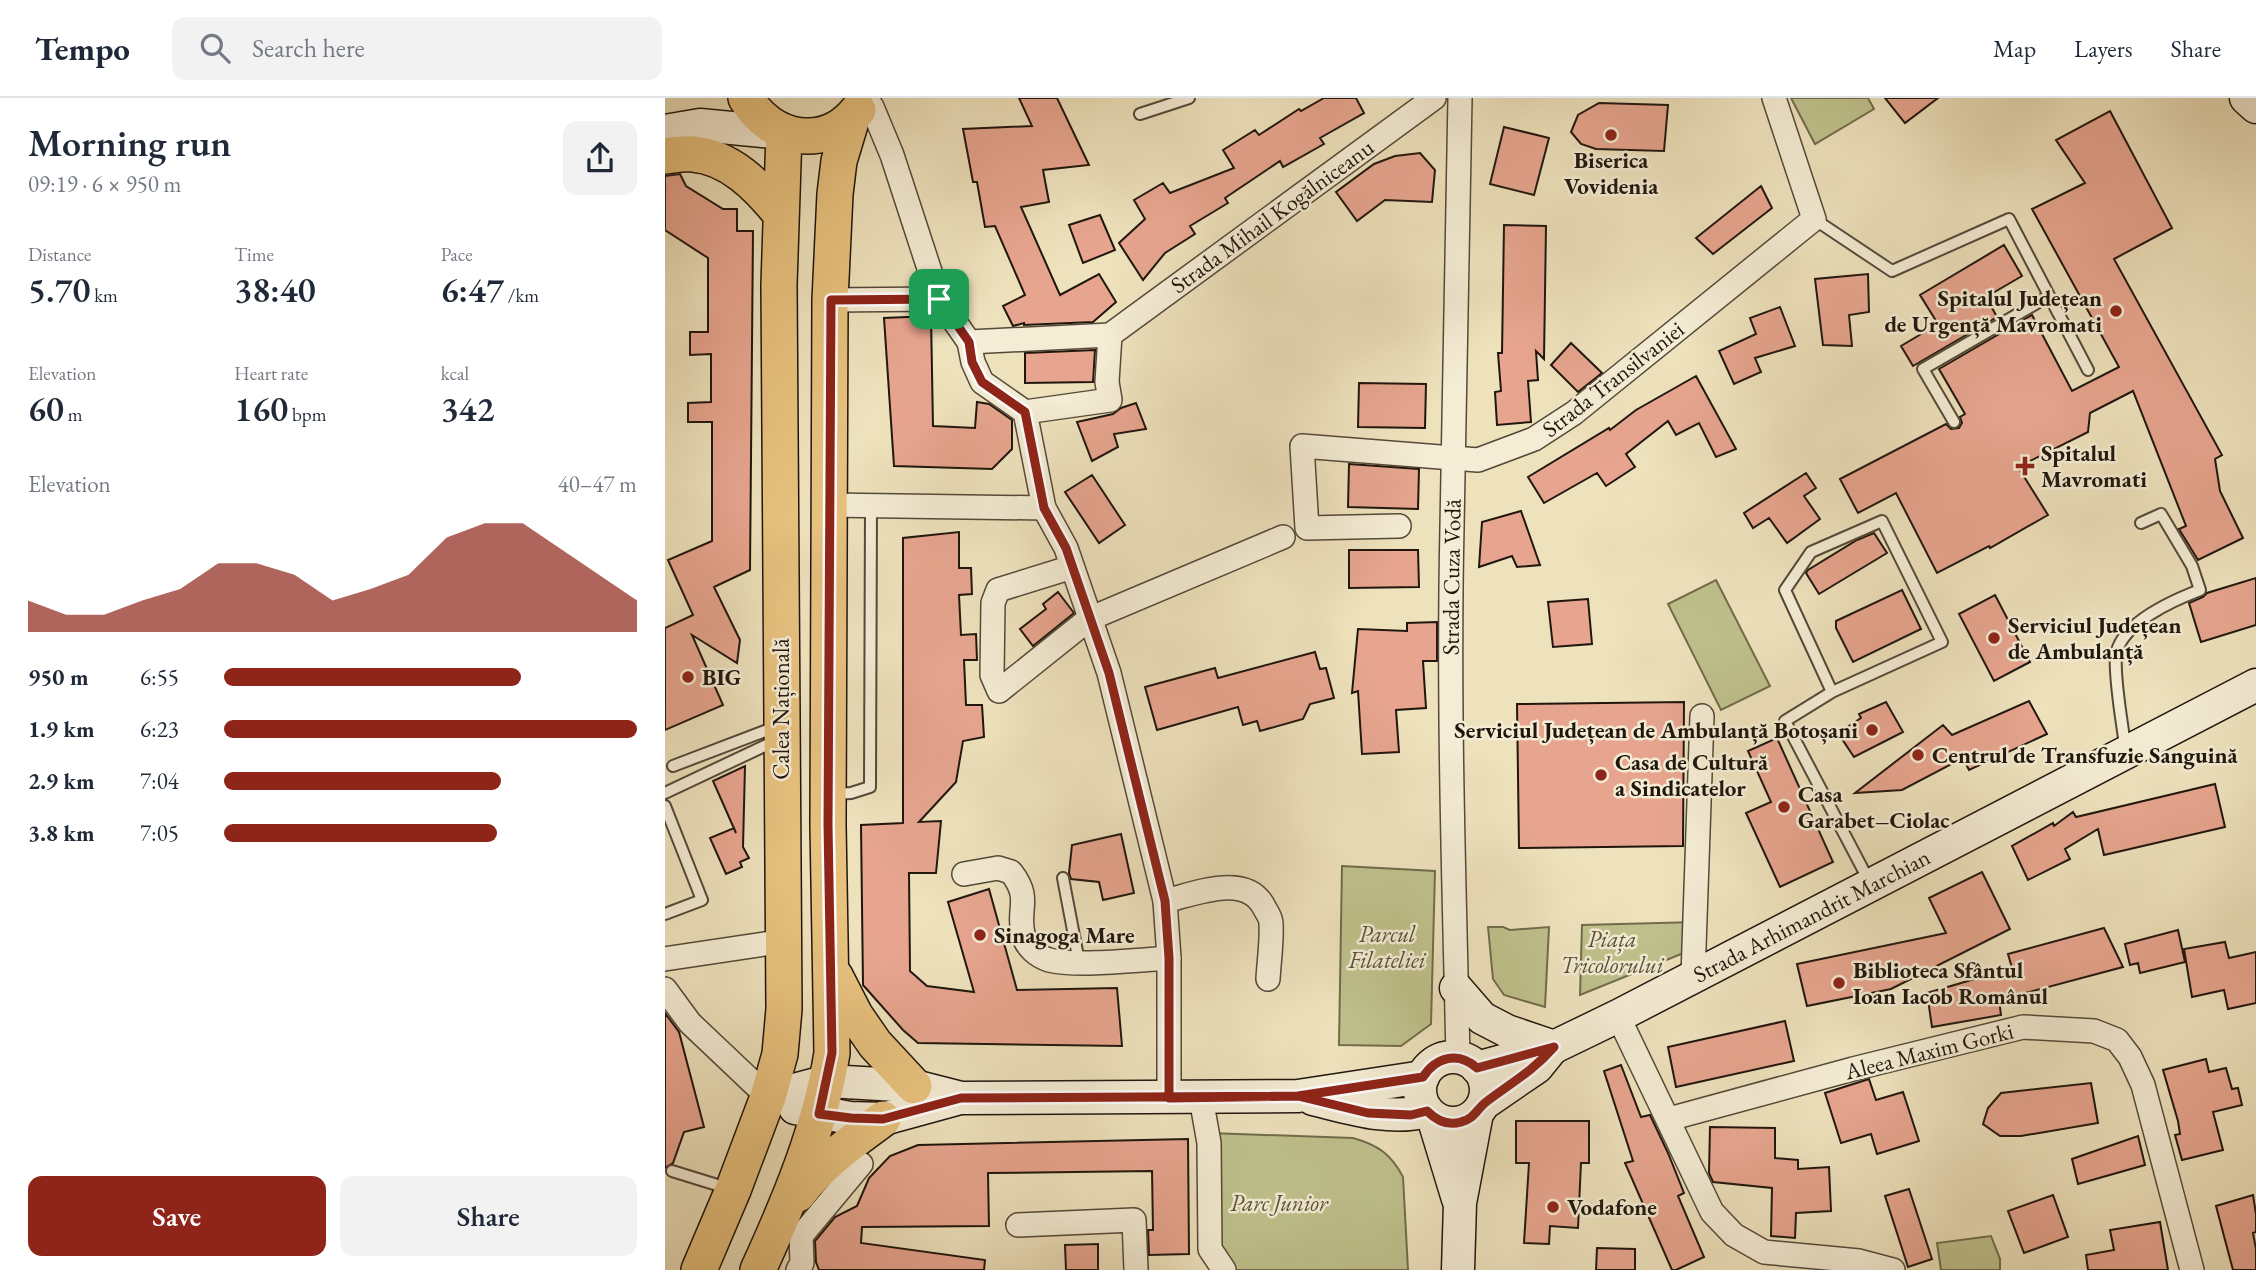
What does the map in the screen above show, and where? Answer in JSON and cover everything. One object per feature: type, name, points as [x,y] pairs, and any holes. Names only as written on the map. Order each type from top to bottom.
[{"type":"main road","points":[[747,98],[753,110],[768,124],[784,132]]},
{"type":"main road","points":[[2246,98],[2256,107]]},
{"type":"main road","points":[[665,131],[700,125],[784,132],[801,136],[819,135],[837,129],[861,105]]},
{"type":"main road","name":"Calea Națională","points":[[758,1270],[809,1150],[832,1053],[828,794],[831,300],[835,194],[841,153],[861,105]]},
{"type":"main road","name":"Calea Națională","points":[[699,1270],[768,1097],[780,1054],[784,1009],[779,212],[784,132]]},
{"type":"main road","points":[[665,156],[692,153],[716,158],[755,185],[779,212]]},
{"type":"main road","name":"Strada Arhimandrit Marchian","points":[[1468,1063],[1554,1047],[2256,685]]},
{"type":"main road","points":[[830,967],[855,1014],[875,1044],[913,1086]]},
{"type":"main road","points":[[1456,988],[1482,1018],[1507,1031],[1554,1047]]},
{"type":"main road","name":"Strada Arhimandrit Marchian","points":[[1480,1109],[1537,1066],[1554,1047]]},
{"type":"main road","points":[[1458,1270],[1459,1203],[1486,1085],[1468,1063],[1447,1058],[1429,1068],[1423,1077],[1420,1093],[1430,1114],[1459,1203]]},
{"type":"main road","points":[[768,1097],[823,1097],[913,1086],[961,1098],[1298,1096],[1423,1077]]},
{"type":"main road","points":[[1298,1096],[1368,1113],[1430,1114],[1451,1124],[1461,1123],[1480,1109]]},
{"type":"main road","points":[[823,1097],[851,1118],[883,1119],[961,1098]]},
{"type":"main road","points":[[784,1214],[805,1185],[841,1150],[883,1119]]},
{"type":"street","name":"Strada Mihail Kogălniceanu","points":[[1110,335],[1434,98]]},
{"type":"street","name":"Strada Cuza Vodă","points":[[1460,98],[1452,527],[1453,902],[1456,988],[1468,1063]]},
{"type":"street","points":[[1774,98],[1814,219]]},
{"type":"street","points":[[861,105],[892,155],[939,299],[969,342],[972,362],[982,382],[1025,412],[1110,400],[1107,382],[1110,335],[969,342]]},
{"type":"street","name":"Strada Transilvaniei","points":[[1399,526],[1307,528],[1302,446],[1478,460],[1534,439],[1574,413],[1814,219]]},
{"type":"street","points":[[831,300],[939,299]]},
{"type":"street","points":[[1025,412],[1044,508],[1066,548],[1109,673],[1165,901],[1169,958],[1169,1098]]},
{"type":"street","points":[[828,505],[1044,508]]},
{"type":"street","points":[[1072,567],[998,590],[993,604],[992,675],[999,691],[1089,619],[1283,537]]},
{"type":"street","points":[[1693,976],[1702,716]]},
{"type":"street","points":[[964,874],[998,868],[1011,872],[1024,893],[1022,932],[1026,944],[1035,953],[1049,960],[1079,962],[1169,958]]},
{"type":"street","points":[[1165,901],[1220,888],[1240,888],[1251,892],[1262,902],[1271,921],[1268,979]]},
{"type":"street","points":[[665,959],[785,941]]},
{"type":"street","points":[[665,989],[690,1023],[768,1097]]},
{"type":"street","points":[[1618,1016],[1712,1212],[1734,1236],[1764,1252],[1859,1261],[1893,1270]]},
{"type":"street","name":"Aleea Maxim Gorki","points":[[1669,1119],[1853,1069],[2023,1027],[2094,1031],[2117,1040],[2130,1057],[2143,1086],[2192,1270]]},
{"type":"street","points":[[1201,1098],[1209,1143],[1209,1250],[1224,1270]]},
{"type":"street","points":[[798,1270],[801,1263],[801,1236],[861,1164]]},
{"type":"street","points":[[1018,1225],[1134,1220],[1136,1270]]},
{"type":"lane","points":[[1140,114],[1189,98]]},
{"type":"lane","points":[[1814,219],[1892,271],[2008,219],[2088,370]]},
{"type":"lane","points":[[1954,422],[1923,369],[2049,296]]},
{"type":"lane","points":[[828,794],[851,793],[870,787],[871,507]]},
{"type":"lane","points":[[2133,747],[2124,738],[2116,654],[2124,639],[2141,620],[2161,606],[2200,590],[2192,566],[2161,514],[2140,523]]},
{"type":"lane","points":[[1832,692],[1785,590],[1811,551],[1882,521],[1942,642],[1832,692],[1785,721],[1870,884]]},
{"type":"lane","points":[[673,766],[781,732]]},
{"type":"lane","points":[[665,793],[781,732]]},
{"type":"lane","points":[[665,806],[702,900],[665,914]]},
{"type":"lane","points":[[1063,878],[1079,962]]},
{"type":"lane","points":[[671,1171],[733,1189]]},
{"type":"green space","points":[[1791,98],[1868,98],[1874,109],[1815,144]]},
{"type":"green space","points":[[1716,580],[1770,686],[1721,710],[1668,604]]},
{"type":"green space","name":"Parcul Filateliei","points":[[1342,866],[1435,871],[1431,1024],[1401,1046],[1339,1045]]},
{"type":"green space","name":"Piața Tricolorului","points":[[1697,922],[1696,948],[1580,995],[1582,925]]},
{"type":"green space","name":"Piața Tricolorului","points":[[1488,927],[1510,930],[1549,927],[1545,1007],[1504,995],[1493,979]]},
{"type":"green space","name":"Parc Junior","points":[[1210,1133],[1353,1138],[1383,1152],[1394,1162],[1403,1177],[1408,1270],[1224,1270],[1209,1193]]},
{"type":"green space","points":[[1991,1236],[2000,1259],[2000,1270],[1941,1270],[1937,1243]]},
{"type":"building","points":[[1019,98],[1057,98],[1089,165],[1043,170],[1049,202],[1021,207],[1060,295],[1099,274],[1116,302],[1093,322],[1024,323],[1013,326],[1003,306],[1025,295],[995,226],[985,227],[963,129],[1032,126]]},
{"type":"building","points":[[1324,98],[1356,98],[1364,113],[1320,138],[1324,144],[1283,167],[1280,161],[1225,198],[1228,203],[1190,226],[1195,234],[1165,253],[1143,280],[1119,243],[1145,219],[1134,200],[1163,183],[1170,193],[1234,168],[1223,150],[1255,130],[1259,135],[1299,109],[1301,111]]},
{"type":"building","points":[[1885,98],[1938,98],[1905,123]]},
{"type":"building","points":[[1599,103],[1668,105],[1664,151],[1596,149],[1581,144],[1571,132],[1578,115]]},
{"type":"building","name":"Spitalul Județean de Urgență Mavromati","points":[[2110,111],[2172,228],[2114,259],[2222,455],[2215,459],[2220,491],[2243,538],[2198,560],[2179,529],[2186,526],[2133,391],[2090,413],[2088,432],[2018,467],[2048,515],[1990,548],[1989,546],[1937,573],[1896,493],[1858,513],[1840,479],[1946,424],[1951,429],[1959,428],[1962,423],[1960,417],[1965,414],[1939,369],[2032,315],[2072,391],[2119,367],[2032,209],[2085,183],[2056,140]]},
{"type":"building","points":[[1504,127],[1549,138],[1534,195],[1490,184]]},
{"type":"building","points":[[1420,153],[1435,170],[1432,202],[1385,200],[1357,221],[1336,192],[1374,164],[1395,156]]},
{"type":"building","points":[[680,174],[686,186],[723,209],[737,209],[737,231],[753,231],[750,570],[714,587],[740,640],[737,663],[692,635],[723,705],[665,730],[665,628],[693,615],[668,560],[712,541],[712,422],[688,422],[688,403],[711,402],[711,354],[690,355],[690,332],[708,332],[708,258],[665,230],[665,176]]},
{"type":"building","points":[[1761,186],[1772,208],[1713,254],[1696,238]]},
{"type":"building","points":[[1100,215],[1115,250],[1083,263],[1069,225]]},
{"type":"building","points":[[1504,225],[1546,226],[1544,359],[1536,351],[1538,380],[1528,381],[1531,422],[1497,425],[1495,392],[1501,391],[1498,353],[1502,353]]},
{"type":"building","points":[[2004,245],[2022,276],[1986,297],[1997,317],[1913,366],[1901,346],[1938,324],[1920,295]]},
{"type":"building","points":[[1868,274],[1869,312],[1849,315],[1852,346],[1823,345],[1815,279]]},
{"type":"building","points":[[1780,307],[1795,346],[1755,358],[1761,372],[1734,384],[1719,351],[1756,334],[1750,318]]},
{"type":"building","points":[[931,316],[933,426],[975,428],[977,402],[989,404],[1012,420],[1012,449],[992,469],[894,466],[884,318]]},
{"type":"building","points":[[1571,343],[1602,373],[1578,392],[1551,365]]},
{"type":"building","points":[[1095,350],[1093,382],[1025,383],[1025,353]]},
{"type":"building","points":[[1696,376],[1736,449],[1716,457],[1699,423],[1676,435],[1668,421],[1626,454],[1635,467],[1606,486],[1597,473],[1544,503],[1528,477]]},
{"type":"building","points":[[1359,383],[1426,384],[1425,428],[1358,427]]},
{"type":"building","points":[[1136,403],[1146,429],[1114,434],[1118,447],[1092,461],[1077,422],[1113,414]]},
{"type":"building","points":[[1349,464],[1419,469],[1418,509],[1348,507]]},
{"type":"building","points":[[1806,473],[1816,488],[1804,496],[1820,519],[1787,543],[1769,518],[1753,528],[1744,513]]},
{"type":"building","points":[[1092,475],[1125,525],[1099,543],[1065,492]]},
{"type":"building","points":[[1521,511],[1540,565],[1517,567],[1512,556],[1479,567],[1482,522]]},
{"type":"building","points":[[959,532],[959,568],[971,568],[972,594],[959,595],[961,635],[976,634],[977,660],[964,660],[966,705],[982,705],[984,737],[963,741],[956,782],[919,822],[941,821],[936,873],[909,873],[910,971],[927,986],[974,992],[948,902],[989,889],[1017,990],[1117,988],[1122,1046],[918,1043],[863,985],[861,825],[903,823],[903,538]]},
{"type":"building","points":[[1874,533],[1887,553],[1819,594],[1806,573],[1808,570],[1857,540]]},
{"type":"building","points":[[1349,550],[1418,550],[1419,587],[1349,588]]},
{"type":"building","points":[[2256,578],[2256,625],[2201,642],[2189,603],[2207,593]]},
{"type":"building","points":[[1902,590],[1921,629],[1853,662],[1836,628],[1836,621]]},
{"type":"building","points":[[1058,592],[1074,613],[1033,646],[1020,629],[1046,609],[1043,604]]},
{"type":"building","name":"Serviciul Județean de Ambulanță","points":[[1995,595],[2030,662],[1994,681],[1959,614]]},
{"type":"building","points":[[1588,599],[1592,644],[1553,647],[1548,602]]},
{"type":"building","points":[[1437,622],[1437,661],[1423,661],[1426,708],[1396,710],[1399,752],[1362,754],[1358,691],[1352,693],[1358,629],[1407,631],[1407,623]]},
{"type":"building","points":[[1315,652],[1320,669],[1326,668],[1334,698],[1310,704],[1303,719],[1260,731],[1257,721],[1243,725],[1238,707],[1157,730],[1145,687],[1215,668],[1218,678]]},
{"type":"building","points":[[2029,701],[2047,734],[1969,770],[1963,758],[1902,790],[1855,793],[1943,725],[1952,735]]},
{"type":"building","name":"Casa de Cultură a Sindicatelor","points":[[1684,702],[1683,846],[1519,848],[1517,704]]},
{"type":"building","name":"Serviciul Județean de Ambulanță Botoșani","points":[[1886,702],[1903,732],[1854,757],[1838,733],[1861,718],[1859,714]]},
{"type":"building","name":"Casa Garabet–Ciolac","points":[[1777,738],[1833,862],[1780,887],[1746,813],[1771,802],[1748,751]]},
{"type":"building","points":[[745,766],[743,847],[749,858],[740,862],[742,867],[726,874],[710,838],[734,828],[713,781]]},
{"type":"building","points":[[2215,784],[2225,827],[2104,855],[2098,829],[2065,849],[2070,859],[2028,880],[2012,846],[2053,823],[2054,826],[2073,812],[2076,817]]},
{"type":"building","points":[[1121,834],[1134,893],[1103,900],[1099,882],[1071,879],[1069,873],[1072,845]]},
{"type":"building","points":[[1982,872],[2010,929],[1891,989],[1807,1006],[1797,964],[1946,933],[1929,898]]},
{"type":"building","points":[[2104,928],[2123,967],[1999,1000],[2001,1015],[1932,1027],[1927,993],[2012,968],[2008,954]]},
{"type":"building","points":[[2178,930],[2185,962],[2140,973],[2138,963],[2130,965],[2125,944]]},
{"type":"building","points":[[2225,942],[2229,958],[2256,952],[2256,1003],[2228,1009],[2224,990],[2192,997],[2184,949]]},
{"type":"building","points":[[665,1013],[679,1032],[704,1127],[684,1132],[673,1163],[665,1168]]},
{"type":"building","points":[[1785,1021],[1794,1061],[1676,1087],[1668,1047]]},
{"type":"building","points":[[2206,1059],[2209,1072],[2226,1068],[2232,1089],[2238,1088],[2242,1105],[2213,1112],[2223,1150],[2182,1160],[2175,1135],[2180,1134],[2178,1121],[2163,1070]]},
{"type":"building","points":[[1621,1065],[1641,1117],[1650,1115],[1668,1153],[1684,1193],[1678,1196],[1704,1257],[1676,1270],[1672,1270],[1625,1163],[1633,1161],[1604,1071]]},
{"type":"building","points":[[1869,1079],[1876,1100],[1903,1092],[1919,1141],[1877,1154],[1871,1134],[1841,1143],[1825,1093]]},
{"type":"building","points":[[2091,1083],[2098,1123],[2021,1136],[2000,1136],[1983,1124],[1988,1108],[2001,1093]]},
{"type":"building","points":[[1516,1121],[1589,1121],[1589,1163],[1581,1163],[1578,1228],[1550,1226],[1549,1244],[1524,1243],[1529,1163],[1516,1163]]},
{"type":"building","points":[[1710,1127],[1775,1128],[1775,1158],[1798,1160],[1798,1169],[1829,1167],[1831,1211],[1796,1213],[1795,1238],[1771,1236],[1772,1188],[1713,1182],[1709,1173]]},
{"type":"building","points":[[2138,1136],[2145,1165],[2078,1184],[2072,1159]]},
{"type":"building","points":[[1188,1139],[1189,1254],[1149,1255],[1148,1230],[1153,1230],[1152,1171],[988,1173],[989,1226],[862,1227],[861,1243],[985,1260],[984,1270],[819,1270],[816,1262],[815,1241],[835,1217],[857,1206],[869,1178],[890,1156],[918,1145]]},
{"type":"building","points":[[1909,1189],[1932,1259],[1908,1267],[1885,1196]]},
{"type":"building","points":[[2053,1195],[2068,1237],[2024,1253],[2008,1211]]},
{"type":"building","points":[[2253,1195],[2256,1214],[2256,1232],[2253,1233],[2256,1270],[2233,1270],[2216,1206]]},
{"type":"building","points":[[2160,1222],[2168,1270],[2088,1270],[2086,1255],[2114,1250],[2110,1230]]},
{"type":"building","points":[[1098,1244],[1098,1270],[1066,1270],[1065,1245]]},
{"type":"building","points":[[1597,1248],[1635,1249],[1635,1270],[1596,1270]]},
{"type":"place","name":"Biserica Vovidenia","points":[[1611,135]]},
{"type":"place","name":"Spitalul Județean de Urgență Mavromati","points":[[2116,311]]},
{"type":"place","name":"Spitalul Mavromati","points":[[2025,466]]},
{"type":"place","name":"Serviciul Județean de Ambulanță","points":[[1994,638]]},
{"type":"place","name":"BIG","points":[[688,677]]},
{"type":"place","name":"Serviciul Județean de Ambulanță Botoșani","points":[[1872,730]]},
{"type":"place","name":"Centrul de Transfuzie Sanguină","points":[[1918,755]]},
{"type":"place","name":"Casa de Cultură a Sindicatelor","points":[[1601,775]]},
{"type":"place","name":"Casa Garabet–Ciolac","points":[[1784,807]]},
{"type":"place","name":"Sinagoga Mare","points":[[980,935]]},
{"type":"place","name":"Biblioteca Sfântul Ioan Iacob Românul","points":[[1839,983]]},
{"type":"place","name":"Vodafone","points":[[1553,1207]]},
{"type":"route","points":[[939,299],[831,300],[828,825],[832,1053],[819,1114],[883,1119],[961,1098],[1014,1099],[1201,1098],[1298,1096],[1423,1077],[1429,1068],[1447,1058],[1465,1059],[1477,1068],[1554,1047],[1537,1066],[1483,1104],[1470,1119],[1451,1124],[1433,1117],[1427,1111],[1411,1115],[1368,1113],[1298,1096],[1169,1098],[1169,958],[1165,901],[1109,673],[1066,548],[1044,508],[1025,412],[982,382],[972,362],[969,342],[939,299]]}]
